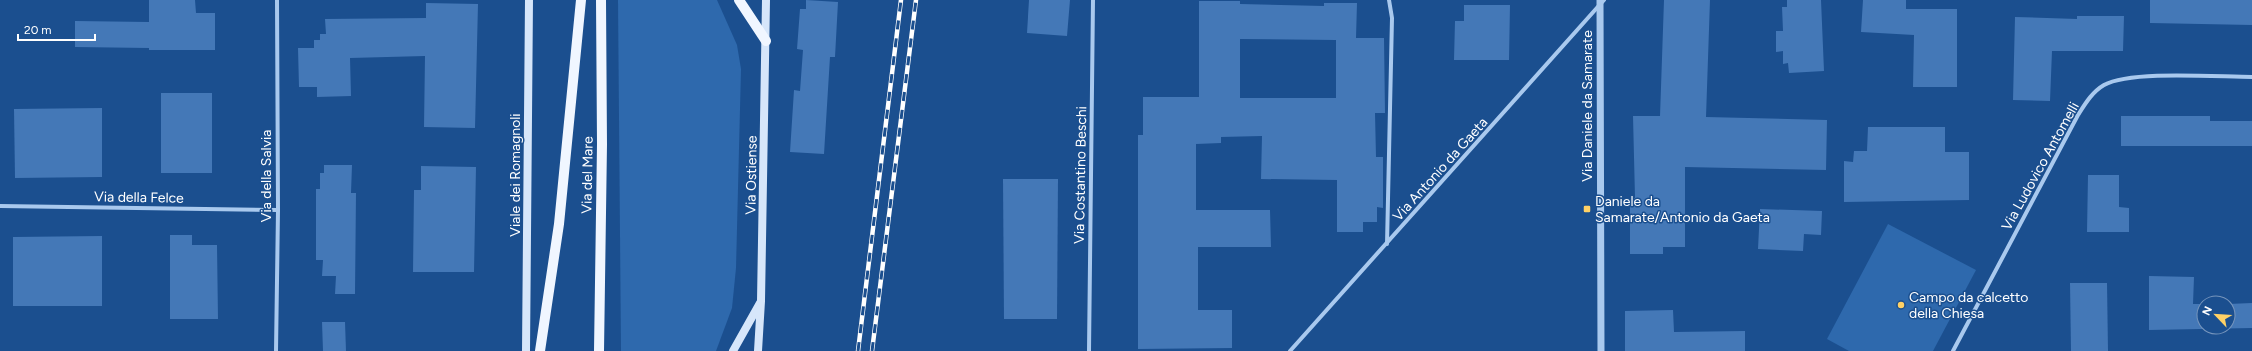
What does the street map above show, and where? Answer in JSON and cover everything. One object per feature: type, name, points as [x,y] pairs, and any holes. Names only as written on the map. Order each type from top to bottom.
[{"type":"main road","name":"Viale dei Romagnoli","points":[[526,351],[529,0]]},
{"type":"main road","points":[[540,351],[559,224],[581,0]]},
{"type":"main road","name":"Via del Mare","points":[[599,351],[602,144],[601,0]]},
{"type":"main road","points":[[739,0],[766,41]]},
{"type":"main road","name":"Via Ostiense","points":[[758,351],[761,300],[766,0]]},
{"type":"main road","points":[[733,351],[761,300]]},
{"type":"street","name":"Via della Salvia","points":[[276,351],[278,210],[277,0]]},
{"type":"street","name":"Via Costantino Beschi","points":[[1089,351],[1093,0]]},
{"type":"street","points":[[1387,244],[1392,18],[1389,0]]},
{"type":"street","name":"Via Antonio da Gaeta","points":[[1290,351],[1387,244],[1601,2]]},
{"type":"street","name":"Via Daniele da Samarate","points":[[1601,2],[1601,351]]},
{"type":"street","name":"Via Ludovico Antomelli","points":[[1953,351],[2078,115],[2093,94],[2113,81],[2133,77],[2252,76]]},
{"type":"street","name":"Via della Felce","points":[[0,206],[278,210]]},
{"type":"shaded area","points":[[618,0],[717,0],[737,45],[741,69],[736,268],[732,308],[716,351],[621,351]]},
{"type":"shaded area","name":"Campo da calcetto della Chiesa","points":[[1888,224],[1976,270],[1933,351],[1849,351],[1827,339]]},
{"type":"building","points":[[149,0],[195,0],[196,13],[215,13],[215,50],[149,50],[149,48],[75,47],[75,21],[149,22]]},
{"type":"building","points":[[806,0],[838,2],[835,57],[830,57],[824,154],[790,152],[794,90],[800,91],[803,50],[797,49],[800,9],[806,9]]},
{"type":"building","points":[[1029,0],[1070,0],[1067,36],[1027,33]]},
{"type":"building","points":[[1664,0],[1710,0],[1706,117],[1827,120],[1826,170],[1685,167],[1685,247],[1663,247],[1663,254],[1630,254],[1630,198],[1635,198],[1633,116],[1660,116]]},
{"type":"building","points":[[1787,0],[1821,0],[1824,71],[1789,73],[1788,63],[1783,64],[1783,51],[1776,52],[1776,31],[1783,31],[1782,7],[1787,7]]},
{"type":"building","points":[[1863,0],[1906,0],[1906,9],[1957,9],[1957,87],[1913,87],[1914,35],[1861,32]]},
{"type":"building","points":[[2150,0],[2252,0],[2252,25],[2150,23]]},
{"type":"building","points":[[1199,1],[1240,1],[1240,4],[1324,6],[1324,3],[1357,3],[1356,38],[1384,38],[1385,113],[1375,113],[1376,157],[1383,157],[1383,208],[1377,207],[1377,222],[1363,222],[1363,232],[1337,232],[1337,180],[1261,179],[1262,136],[1221,137],[1221,143],[1196,144],[1196,210],[1270,210],[1271,247],[1198,247],[1198,310],[1232,310],[1232,348],[1138,349],[1138,135],[1143,135],[1143,97],[1199,97]],"holes":[[[1240,39],[1336,40],[1336,98],[1240,98]]]},
{"type":"building","points":[[426,3],[478,4],[475,128],[424,127],[425,56],[350,58],[351,96],[317,97],[317,87],[299,87],[298,48],[314,48],[314,40],[320,40],[320,34],[326,34],[325,19],[426,18]]},
{"type":"building","points":[[1464,5],[1510,5],[1509,60],[1454,60],[1455,21],[1464,21]]},
{"type":"building","points":[[2077,16],[2124,16],[2123,51],[2052,51],[2050,101],[2013,100],[2015,17],[2077,19]]},
{"type":"building","points":[[161,93],[212,93],[212,173],[161,173]]},
{"type":"building","points":[[102,108],[102,177],[15,178],[14,109]]},
{"type":"building","points":[[2121,116],[2210,116],[2210,121],[2252,121],[2252,146],[2121,146]]},
{"type":"building","points":[[1868,127],[1945,127],[1945,152],[1969,152],[1969,200],[1844,202],[1844,161],[1853,162],[1854,151],[1867,151]]},
{"type":"building","points":[[324,165],[352,165],[351,193],[356,193],[355,294],[335,294],[336,276],[322,276],[323,260],[316,260],[316,189],[320,189],[320,173],[324,173]]},
{"type":"building","points":[[421,166],[476,167],[474,272],[413,272],[414,190],[421,190]]},
{"type":"building","points":[[2088,175],[2119,175],[2119,207],[2129,208],[2129,232],[2087,232]]},
{"type":"building","points":[[1003,179],[1058,179],[1057,319],[1004,319]]},
{"type":"building","points":[[1760,209],[1822,211],[1821,235],[1804,234],[1803,251],[1758,249]]},
{"type":"building","points":[[170,235],[192,235],[192,245],[217,245],[218,319],[170,319]]},
{"type":"building","points":[[102,236],[102,306],[13,306],[13,237]]},
{"type":"building","points":[[2149,276],[2194,277],[2193,304],[2196,304],[2196,329],[2149,330]]},
{"type":"building","points":[[2070,283],[2107,283],[2108,351],[2071,351]]},
{"type":"building","points":[[2252,303],[2252,328],[2236,328],[2236,304]]},
{"type":"building","points":[[1673,310],[1674,332],[1745,331],[1745,351],[1625,351],[1625,311]]},
{"type":"building","points":[[322,322],[345,322],[346,351],[323,351]]},
{"type":"railway","points":[[858,351],[901,0]]},
{"type":"railway","points":[[872,351],[916,0]]},
{"type":"place","name":"Daniele da Samarate/Antonio da Gaeta","points":[[1587,209]]},
{"type":"place","name":"Campo da calcetto della Chiesa","points":[[1901,305]]}]
